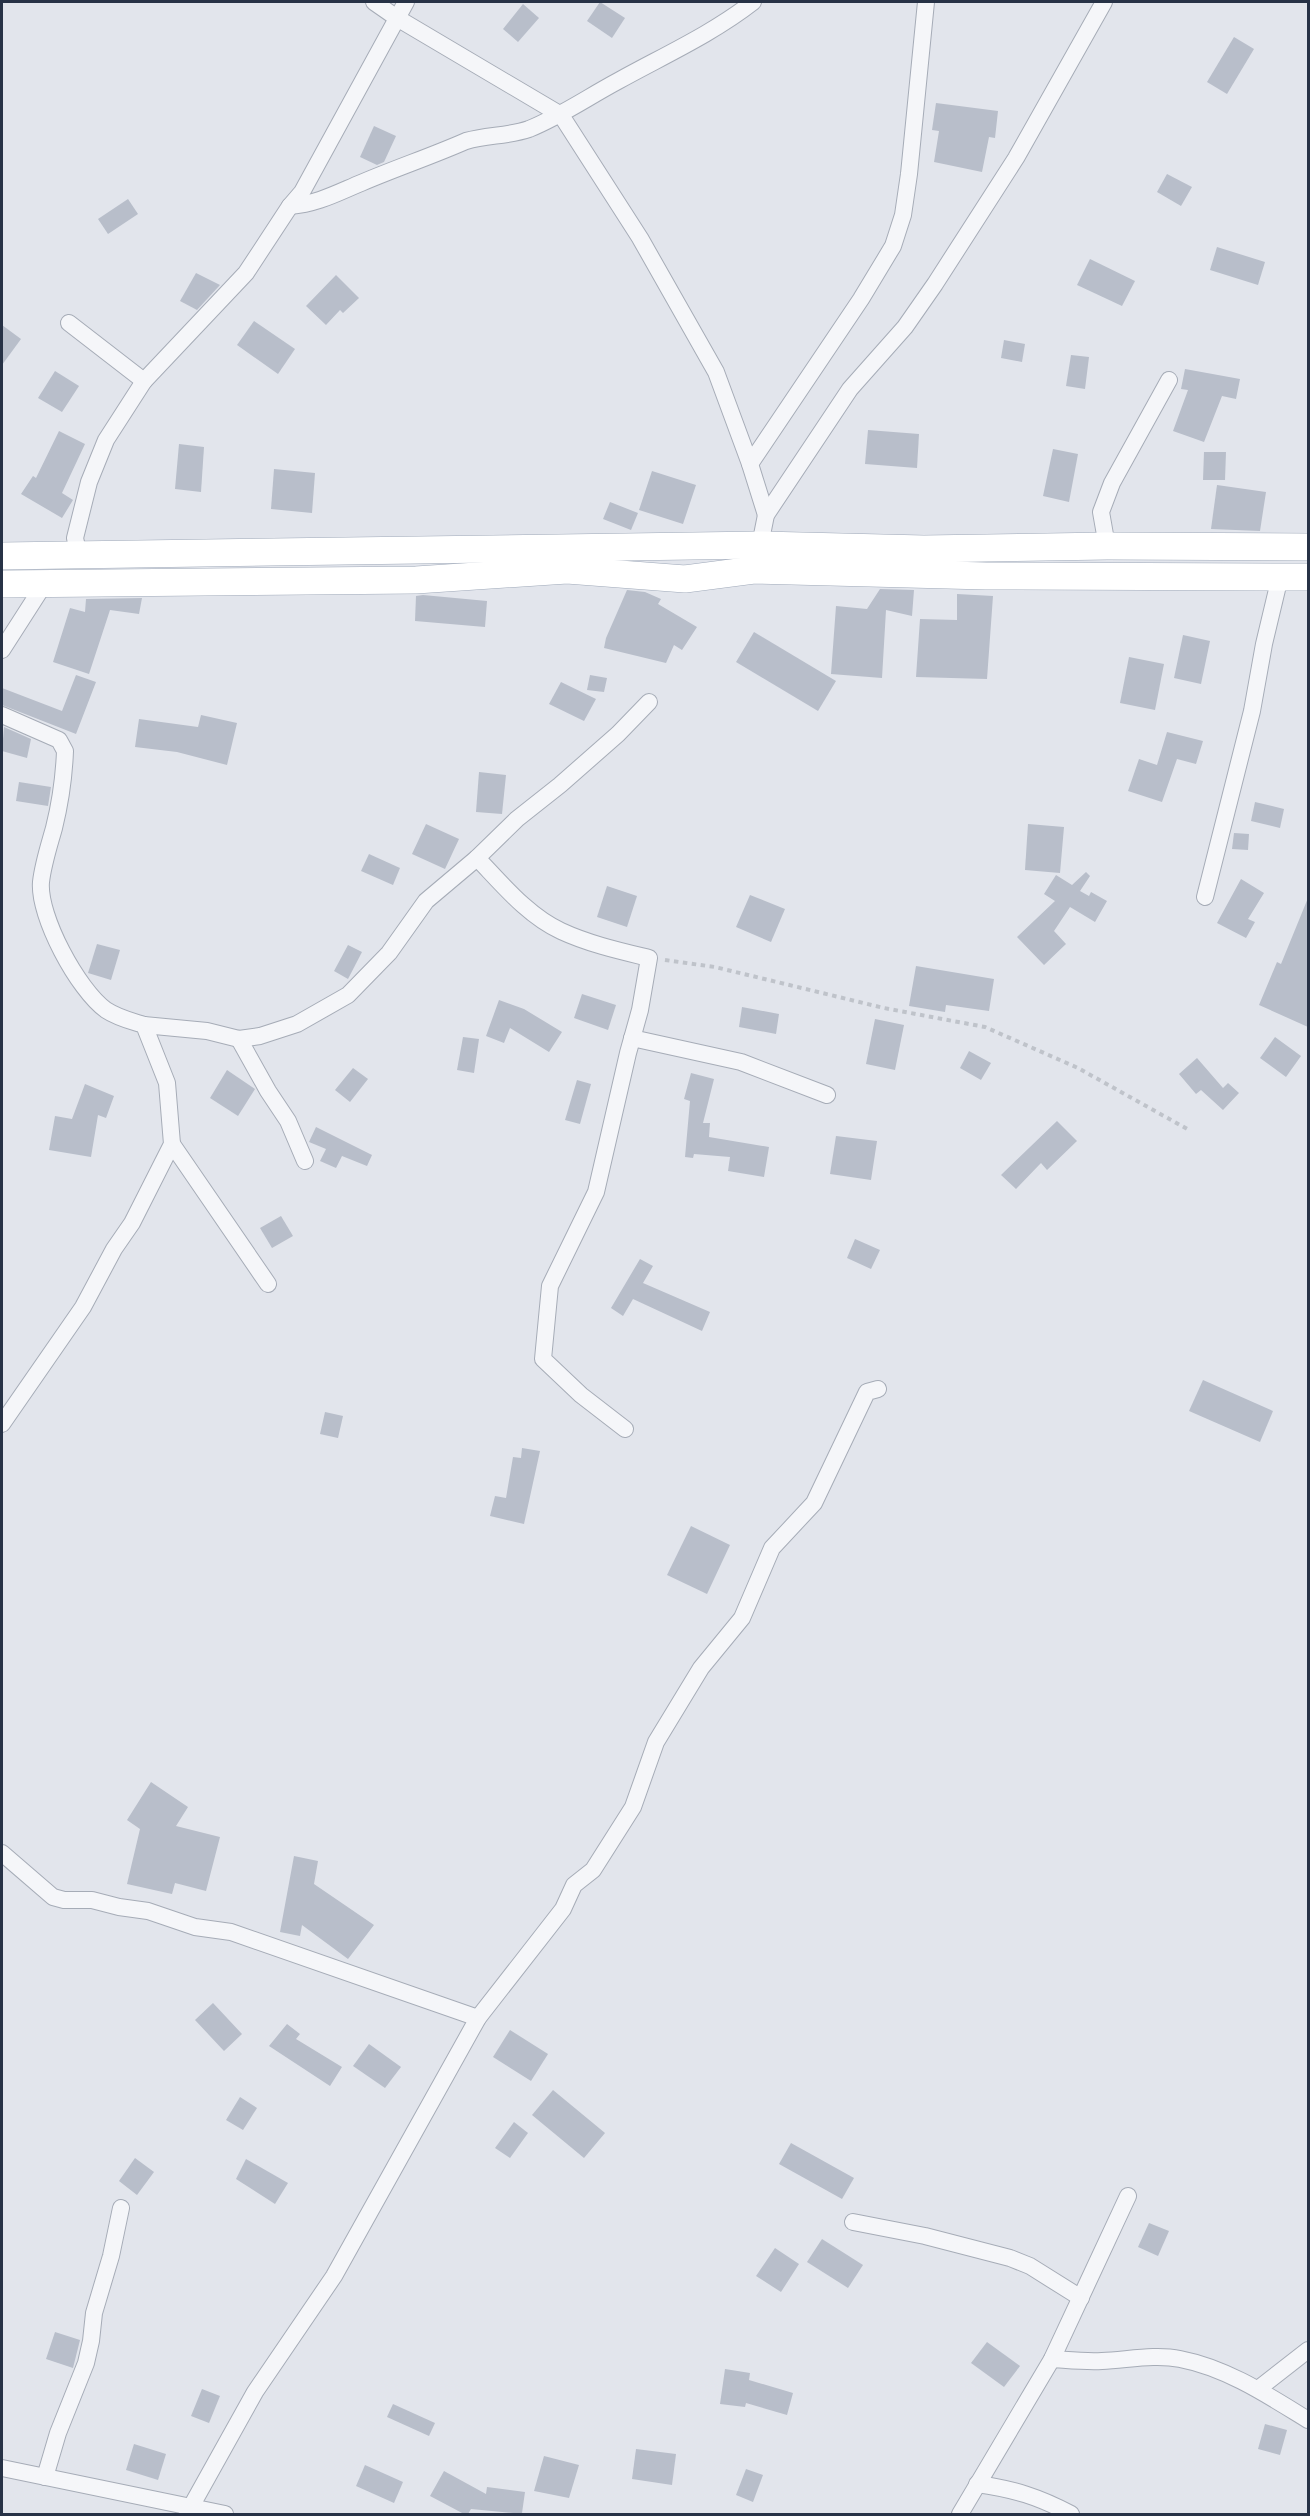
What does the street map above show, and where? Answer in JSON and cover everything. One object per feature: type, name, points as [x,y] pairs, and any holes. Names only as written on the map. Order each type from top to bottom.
[{"type":"main road","points":[[2,556],[760,545],[924,549],[1107,546],[1308,547]]},
{"type":"main road","points":[[2,584],[416,579],[567,570],[685,579],[754,570],[986,576],[1308,577]]},
{"type":"street","points":[[374,2],[561,116],[640,238],[716,372],[766,515]]},
{"type":"street","points":[[79,556],[75,538],[88,483],[106,440],[144,381],[246,273],[290,206],[302,192],[406,2]]},
{"type":"street","points":[[290,206],[304,205],[342,193],[360,183],[466,141],[483,136],[526,130],[561,116],[616,82],[690,42],[753,2]]},
{"type":"street","points":[[750,464],[861,299],[893,246],[903,215],[909,174],[926,2]]},
{"type":"street","points":[[760,545],[766,515],[850,389],[904,327],[935,284],[1016,158],[1104,2]]},
{"type":"street","points":[[69,323],[144,381]]},
{"type":"street","points":[[1107,546],[1101,512],[1104,502],[1168,380]]},
{"type":"street","points":[[1205,897],[1252,711],[1264,644],[1280,577]]},
{"type":"street","points":[[2,650],[45,583]]},
{"type":"street","points":[[2,715],[59,740],[65,751],[55,825],[41,882],[41,903],[51,928],[83,988],[105,1009],[124,1019],[144,1025],[207,1031],[239,1039],[260,1036],[297,1024],[348,995],[389,953],[426,901],[477,858],[517,819],[618,734],[649,702]]},
{"type":"street","points":[[477,858],[524,905],[559,930],[607,947],[650,958],[640,1010],[596,1192],[550,1286],[543,1359],[581,1395],[625,1429]]},
{"type":"street","points":[[144,1025],[167,1083],[172,1144],[268,1284]]},
{"type":"street","points":[[632,1038],[741,1062],[827,1095]]},
{"type":"street","points":[[239,1039],[288,1121],[306,1161]]},
{"type":"street","points":[[2,1424],[83,1307],[114,1250],[132,1224],[172,1144]]},
{"type":"street","points":[[189,2512],[255,2392],[334,2276],[478,2018],[563,1909],[574,1885],[593,1870],[633,1807],[656,1742],[701,1668],[742,1618],[772,1548],[814,1503],[867,1392],[878,1389]]},
{"type":"street","points":[[2,1853],[53,1897],[64,1900],[92,1900],[148,1911],[195,1927],[231,1932],[478,2018]]},
{"type":"street","points":[[960,2514],[1052,2359],[1128,2196]]},
{"type":"street","points":[[45,2477],[58,2433],[86,2363],[94,2313],[111,2256],[121,2208]]},
{"type":"street","points":[[853,2222],[925,2236],[1010,2258],[1030,2266],[1081,2298]]},
{"type":"street","points":[[1258,2389],[1308,2350]]},
{"type":"street","points":[[1052,2359],[1100,2361],[1180,2358],[1220,2371],[1258,2389],[1308,2420]]},
{"type":"street","points":[[2,2468],[189,2512],[225,2514]]},
{"type":"street","points":[[977,2484],[1010,2488],[1044,2500],[1071,2514]]},
{"type":"path","points":[[650,958],[715,967],[884,1008],[985,1026],[1078,1068],[1189,1130]]},
{"type":"building","points":[[600,2],[625,18],[612,38],[587,21]]},
{"type":"building","points":[[523,4],[539,18],[518,42],[503,29]]},
{"type":"building","points":[[1234,37],[1254,49],[1227,94],[1207,82]]},
{"type":"building","points":[[936,103],[998,111],[995,138],[989,137],[982,172],[934,162],[939,131],[932,130]]},
{"type":"building","points":[[374,126],[396,136],[384,162],[377,165],[360,157]]},
{"type":"building","points":[[1167,174],[1192,187],[1181,206],[1157,192]]},
{"type":"building","points":[[128,199],[138,214],[108,234],[98,219]]},
{"type":"building","points":[[1217,247],[1265,262],[1258,285],[1210,270]]},
{"type":"building","points":[[1090,259],[1135,281],[1122,306],[1077,285]]},
{"type":"building","points":[[196,273],[220,285],[197,310],[180,301]]},
{"type":"building","points":[[336,275],[359,298],[343,313],[340,310],[326,325],[306,306]]},
{"type":"building","points":[[254,321],[295,349],[278,374],[237,345]]},
{"type":"building","points":[[2,325],[21,339],[2,365]]},
{"type":"building","points":[[1004,340],[1025,344],[1022,362],[1001,358]]},
{"type":"building","points":[[1071,355],[1089,357],[1085,389],[1066,386]]},
{"type":"building","points":[[1185,369],[1240,379],[1236,399],[1222,396],[1204,442],[1173,431],[1188,390],[1181,389]]},
{"type":"building","points":[[55,371],[79,386],[62,412],[38,398]]},
{"type":"building","points":[[868,430],[919,434],[917,468],[865,464]]},
{"type":"building","points":[[59,431],[85,444],[62,493],[73,500],[62,518],[21,494],[33,476],[36,478]]},
{"type":"building","points":[[179,444],[204,447],[201,492],[175,489]]},
{"type":"building","points":[[1053,449],[1078,454],[1069,502],[1043,496]]},
{"type":"building","points":[[1204,452],[1226,452],[1225,480],[1203,480]]},
{"type":"building","points":[[274,469],[315,473],[312,513],[271,509]]},
{"type":"building","points":[[652,471],[696,485],[683,524],[639,510]]},
{"type":"building","points":[[1217,485],[1266,492],[1260,531],[1211,529]]},
{"type":"building","points":[[610,502],[638,513],[631,530],[603,519]]},
{"type":"building","points":[[880,589],[914,590],[912,616],[886,610],[882,678],[831,674],[836,606],[867,609]]},
{"type":"building","points":[[627,590],[645,592],[661,599],[658,604],[697,627],[682,650],[674,645],[666,663],[604,648],[606,638]]},
{"type":"building","points":[[957,594],[993,596],[987,679],[916,677],[920,619],[957,620]]},
{"type":"building","points":[[416,596],[487,601],[485,627],[415,621]]},
{"type":"building","points":[[142,598],[139,614],[110,610],[89,674],[53,662],[70,608],[85,612],[86,599]]},
{"type":"building","points":[[754,632],[836,681],[818,711],[736,662]]},
{"type":"building","points":[[1183,635],[1210,641],[1201,684],[1174,678]]},
{"type":"building","points":[[1129,657],[1164,664],[1155,710],[1120,703]]},
{"type":"building","points":[[76,675],[96,682],[76,734],[2,705],[2,688],[62,711]]},
{"type":"building","points":[[590,675],[607,678],[604,692],[587,690]]},
{"type":"building","points":[[561,682],[596,699],[584,721],[549,704]]},
{"type":"building","points":[[201,715],[237,723],[227,765],[177,752],[135,747],[139,719],[198,727]]},
{"type":"building","points":[[4,727],[31,739],[27,758],[2,751]]},
{"type":"building","points":[[1167,732],[1203,741],[1196,764],[1177,759],[1162,802],[1128,791],[1139,759],[1157,765]]},
{"type":"building","points":[[479,772],[506,775],[502,814],[476,812]]},
{"type":"building","points":[[19,782],[51,787],[48,806],[16,801]]},
{"type":"building","points":[[1255,802],[1284,809],[1280,828],[1251,821]]},
{"type":"building","points":[[426,824],[459,839],[445,869],[412,854]]},
{"type":"building","points":[[1028,824],[1064,827],[1060,873],[1025,870]]},
{"type":"building","points":[[1234,833],[1249,834],[1248,850],[1232,849]]},
{"type":"building","points":[[369,854],[400,868],[393,885],[361,871]]},
{"type":"building","points":[[1086,872],[1090,876],[1080,891],[1089,896],[1091,892],[1107,901],[1095,922],[1070,907],[1054,931],[1066,944],[1044,965],[1017,937],[1055,901],[1044,894],[1056,875],[1072,885]]},
{"type":"building","points":[[1241,879],[1264,893],[1248,919],[1255,922],[1246,938],[1217,923]]},
{"type":"building","points":[[607,886],[637,896],[627,927],[597,917]]},
{"type":"building","points":[[750,895],[785,909],[771,942],[736,927]]},
{"type":"building","points":[[1308,898],[1308,1027],[1259,1005],[1277,962],[1281,964]]},
{"type":"building","points":[[97,944],[120,950],[111,980],[88,973]]},
{"type":"building","points":[[348,945],[362,952],[348,979],[334,971]]},
{"type":"building","points":[[916,966],[994,979],[989,1011],[946,1005],[945,1012],[909,1006]]},
{"type":"building","points":[[582,994],[616,1005],[608,1030],[574,1018]]},
{"type":"building","points":[[499,1000],[524,1009],[562,1032],[549,1052],[510,1028],[504,1043],[486,1036]]},
{"type":"building","points":[[742,1007],[779,1014],[776,1034],[739,1027]]},
{"type":"building","points":[[875,1019],[904,1025],[895,1070],[866,1064]]},
{"type":"building","points":[[463,1037],[479,1039],[474,1073],[457,1070]]},
{"type":"building","points":[[1275,1037],[1301,1056],[1286,1077],[1260,1058]]},
{"type":"building","points":[[969,1051],[991,1063],[981,1080],[960,1068]]},
{"type":"building","points":[[1197,1058],[1223,1088],[1228,1083],[1239,1093],[1223,1110],[1201,1090],[1196,1094],[1179,1074]]},
{"type":"building","points":[[353,1068],[368,1079],[350,1102],[335,1090]]},
{"type":"building","points":[[227,1070],[255,1089],[238,1116],[210,1098]]},
{"type":"building","points":[[691,1073],[714,1079],[703,1123],[710,1123],[709,1137],[769,1147],[764,1177],[728,1171],[730,1157],[694,1154],[693,1158],[685,1157],[690,1101],[684,1099]]},
{"type":"building","points":[[577,1080],[591,1084],[580,1124],[565,1120]]},
{"type":"building","points":[[85,1084],[114,1096],[106,1118],[98,1115],[91,1157],[49,1150],[55,1116],[72,1119]]},
{"type":"building","points":[[1057,1121],[1077,1141],[1047,1170],[1041,1163],[1016,1189],[1001,1175]]},
{"type":"building","points":[[316,1127],[372,1155],[367,1166],[342,1156],[336,1168],[320,1161],[326,1149],[309,1142]]},
{"type":"building","points":[[836,1136],[877,1141],[871,1180],[830,1174]]},
{"type":"building","points":[[281,1216],[293,1236],[272,1248],[260,1228]]},
{"type":"building","points":[[855,1239],[880,1250],[871,1269],[847,1258]]},
{"type":"building","points":[[640,1259],[653,1266],[643,1283],[710,1312],[702,1331],[633,1299],[623,1316],[611,1308]]},
{"type":"building","points":[[1203,1380],[1273,1411],[1260,1442],[1189,1411]]},
{"type":"building","points":[[325,1412],[343,1416],[338,1438],[320,1434]]},
{"type":"building","points":[[522,1448],[540,1451],[524,1524],[490,1516],[495,1496],[506,1498],[513,1457],[521,1458]]},
{"type":"building","points":[[691,1526],[730,1545],[707,1594],[667,1575]]},
{"type":"building","points":[[151,1782],[188,1807],[176,1826],[220,1837],[206,1891],[175,1883],[172,1894],[127,1884],[140,1829],[127,1820]]},
{"type":"building","points":[[294,1856],[318,1861],[314,1884],[374,1925],[348,1959],[302,1925],[300,1936],[280,1932]]},
{"type":"building","points":[[213,2003],[242,2034],[224,2051],[195,2020]]},
{"type":"building","points":[[287,2024],[300,2034],[296,2039],[342,2067],[330,2086],[269,2046]]},
{"type":"building","points":[[510,2030],[548,2054],[531,2081],[493,2057]]},
{"type":"building","points":[[369,2044],[401,2067],[385,2088],[353,2066]]},
{"type":"building","points":[[553,2090],[605,2133],[584,2158],[532,2115]]},
{"type":"building","points":[[240,2097],[257,2108],[243,2130],[226,2120]]},
{"type":"building","points":[[514,2122],[528,2133],[510,2158],[495,2148]]},
{"type":"building","points":[[791,2143],[854,2178],[842,2199],[779,2164]]},
{"type":"building","points":[[135,2158],[154,2172],[137,2195],[119,2181]]},
{"type":"building","points":[[246,2159],[288,2183],[275,2204],[236,2179]]},
{"type":"building","points":[[1149,2223],[1169,2231],[1158,2256],[1138,2247]]},
{"type":"building","points":[[822,2239],[863,2265],[848,2288],[807,2262]]},
{"type":"building","points":[[775,2248],[799,2264],[781,2292],[756,2276]]},
{"type":"building","points":[[55,2332],[80,2340],[73,2368],[46,2359]]},
{"type":"building","points":[[987,2342],[1020,2366],[1004,2387],[971,2363]]},
{"type":"building","points":[[725,2369],[750,2373],[749,2380],[793,2393],[787,2415],[746,2403],[745,2407],[720,2404]]},
{"type":"building","points":[[202,2389],[220,2396],[209,2423],[191,2416]]},
{"type":"building","points":[[393,2404],[435,2423],[429,2436],[387,2417]]},
{"type":"building","points":[[1265,2424],[1287,2430],[1280,2455],[1258,2449]]},
{"type":"building","points":[[134,2444],[166,2454],[158,2480],[126,2470]]},
{"type":"building","points":[[636,2449],[676,2454],[672,2485],[632,2479]]},
{"type":"building","points":[[544,2456],[579,2465],[569,2498],[534,2491]]},
{"type":"building","points":[[365,2465],[403,2482],[394,2503],[356,2486]]},
{"type":"building","points":[[746,2469],[763,2475],[753,2502],[736,2495]]},
{"type":"building","points":[[444,2471],[486,2494],[487,2487],[525,2492],[522,2513],[524,2514],[471,2509],[468,2514],[464,2514],[430,2496]]}]
